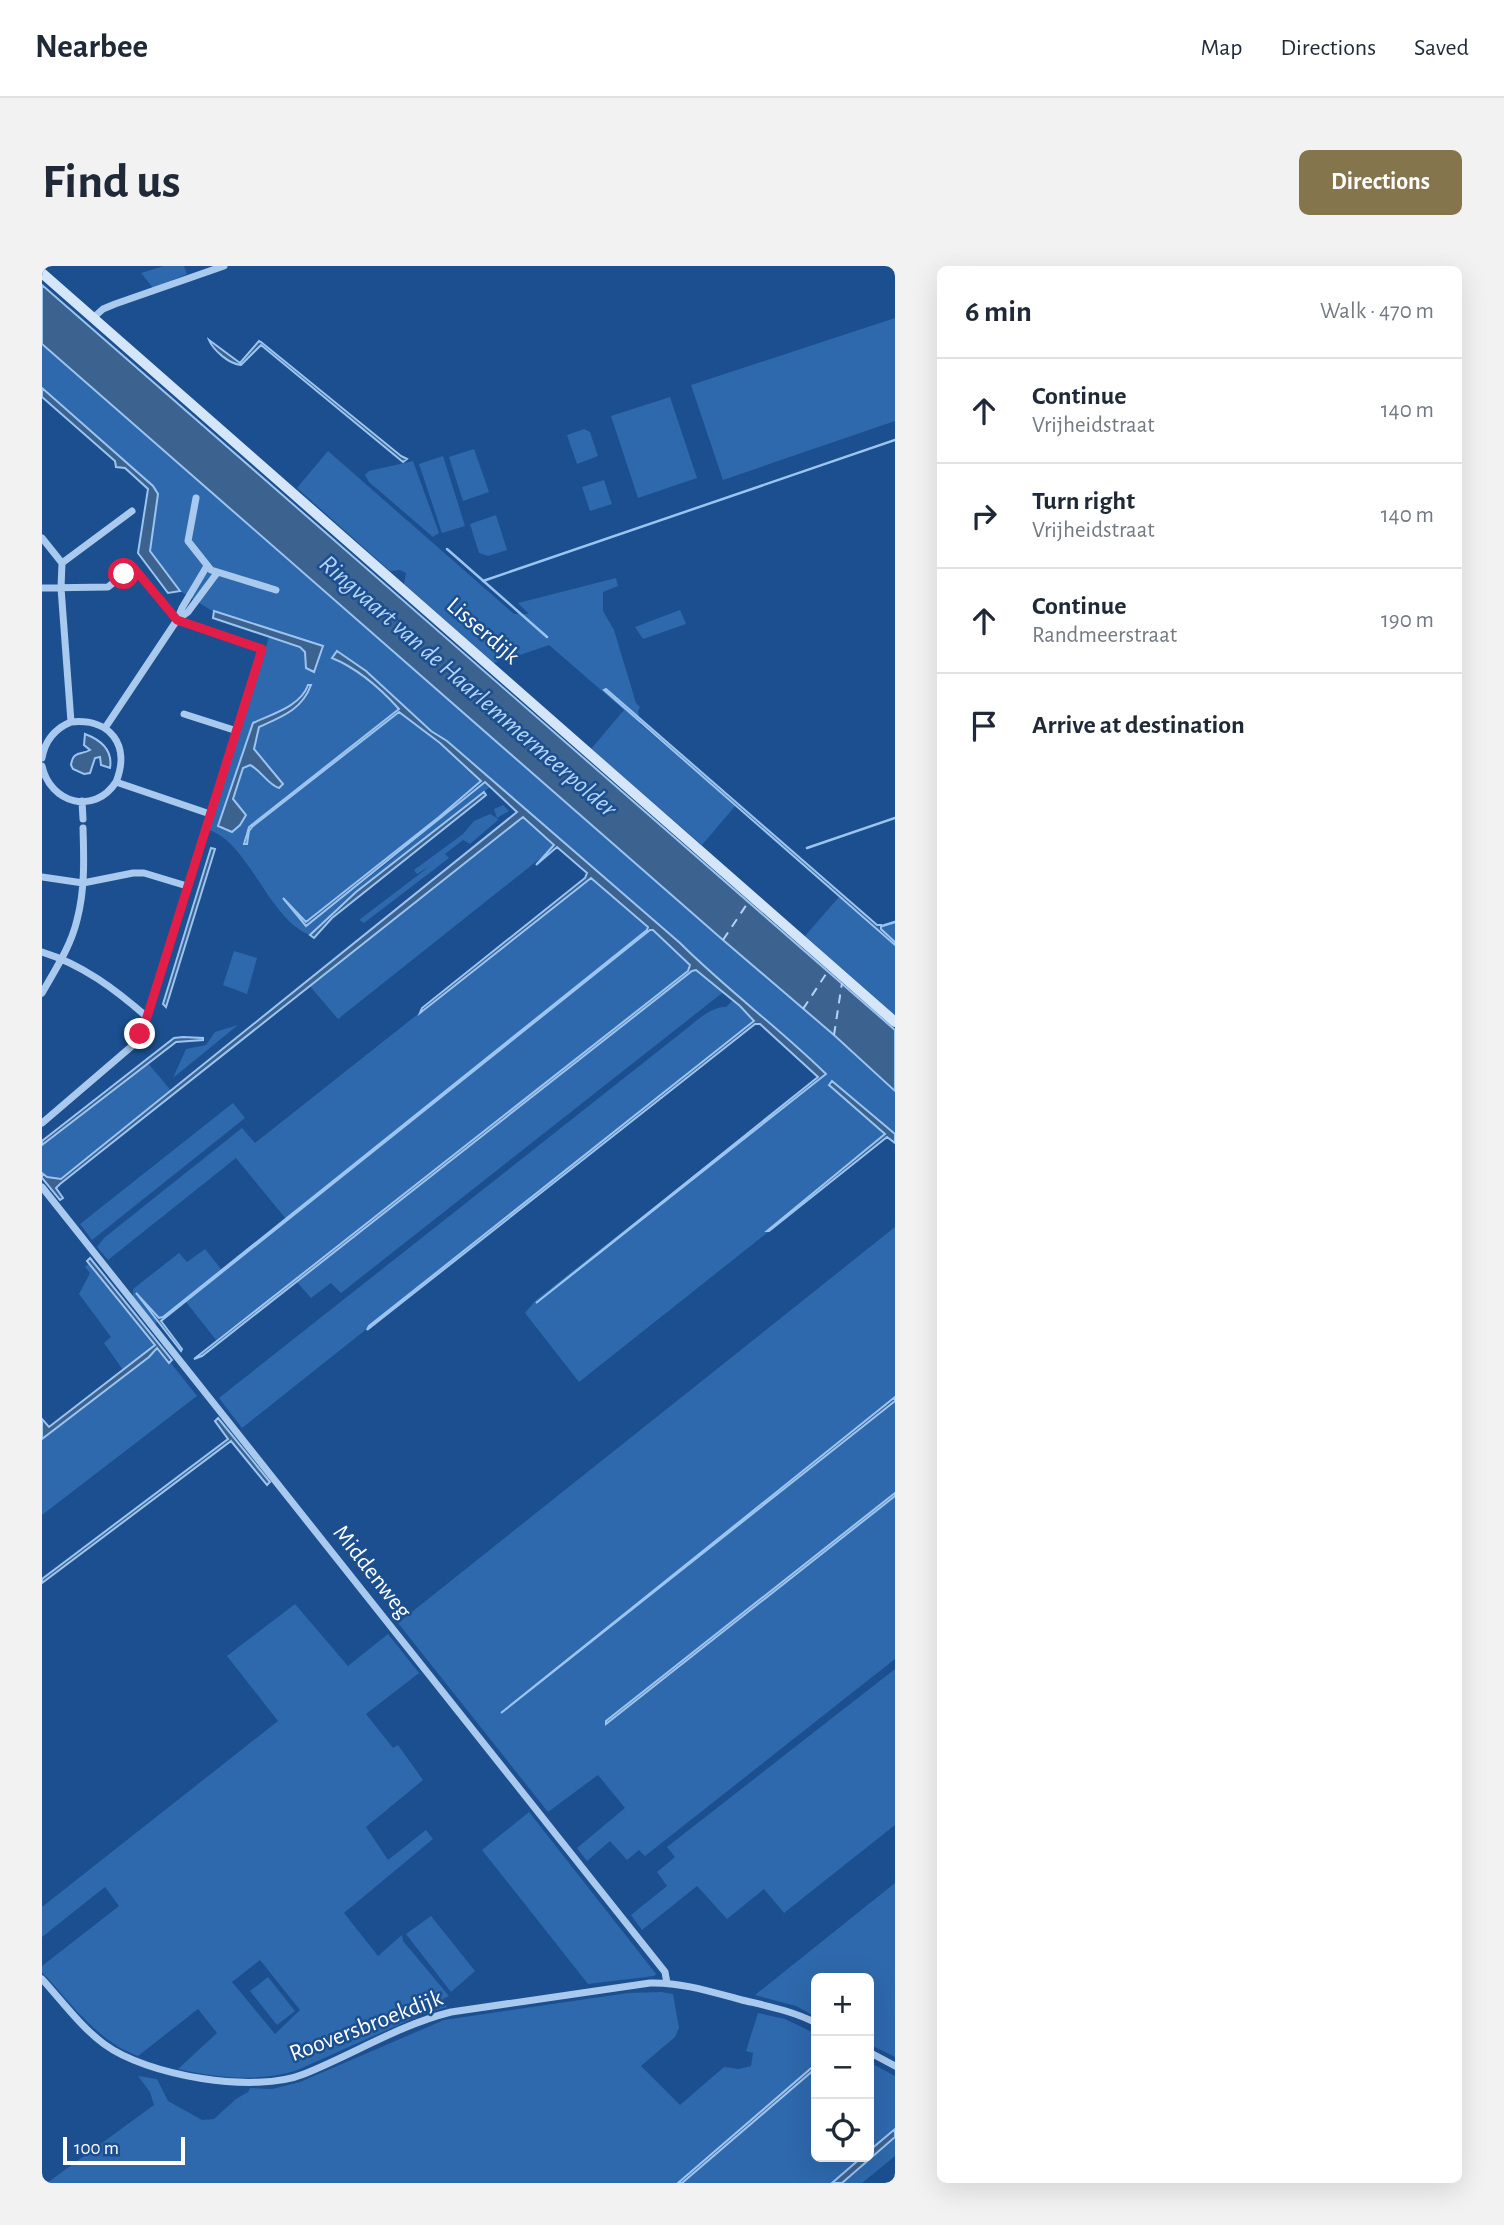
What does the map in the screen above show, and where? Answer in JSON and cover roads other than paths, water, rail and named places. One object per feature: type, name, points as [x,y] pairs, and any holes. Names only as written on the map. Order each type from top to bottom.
[{"type":"street","points":[[93,318],[103,309],[115,304],[224,266]]},
{"type":"street","name":"Lisserdijk","points":[[42,273],[895,1022]]},
{"type":"street","points":[[196,498],[188,541],[208,566],[217,573],[276,590]]},
{"type":"street","points":[[62,564],[131,511]]},
{"type":"street","points":[[42,538],[62,564],[61,588],[71,722]]},
{"type":"street","points":[[105,728],[177,620],[208,566]]},
{"type":"street","points":[[42,588],[108,587],[133,567],[177,620],[262,649],[147,1017],[132,1046],[42,1123]]},
{"type":"street","points":[[177,620],[188,612],[217,573]]},
{"type":"street","points":[[184,714],[237,731]]},
{"type":"street","points":[[42,758],[43,749],[52,734],[71,722],[85,721],[105,728],[115,737],[122,753],[122,767],[116,782],[105,794],[89,801],[62,796],[44,777],[42,767]]},
{"type":"street","points":[[116,782],[211,814]]},
{"type":"street","points":[[82,801],[83,819]]},
{"type":"street","points":[[42,993],[77,921],[83,883],[83,828]]},
{"type":"street","points":[[42,877],[83,883],[144,873],[187,886]]},
{"type":"street","points":[[42,952],[61,958],[110,986],[147,1017]]},
{"type":"street","name":"Middenweg","points":[[42,1187],[665,1972],[667,1983]]},
{"type":"street","name":"Rooversbroekdijk","points":[[42,1979],[91,2033],[121,2054],[151,2066],[199,2078],[245,2082],[301,2075],[396,2031],[451,2012],[529,1999],[667,1983],[788,2011],[811,2021]]},
{"type":"street","points":[[874,2055],[895,2066]]},
{"type":"water","name":"Ringvaart van de Haarlemmermeerpolder","points":[[42,285],[895,1030],[895,1091],[42,344]]},
{"type":"water","points":[[209,340],[240,363],[259,341],[261,342],[407,459],[403,462],[261,345],[241,365],[222,356]]},
{"type":"water","points":[[42,388],[153,486],[158,494],[150,551],[180,591],[168,593],[138,553],[148,489],[125,468],[116,467],[115,461],[42,397]]},
{"type":"water","points":[[214,611],[323,646],[314,672],[306,668],[305,652],[300,647],[213,618]]},
{"type":"water","points":[[337,651],[366,671],[431,731],[447,741],[826,1074],[536,1303],[818,1077],[760,1024],[755,1024],[367,1330],[754,1021],[696,970],[692,971],[202,1356],[194,1359],[688,971],[690,965],[650,930],[161,1321],[181,1351],[136,1293],[159,1318],[163,1317],[648,927],[591,878],[420,1013],[422,1008],[585,878],[587,873],[557,847],[536,865],[554,845],[523,817],[60,1184],[56,1188],[63,1198],[60,1200],[42,1178],[42,1173],[47,1177],[61,1179],[517,812],[485,782],[306,926],[283,898],[306,922],[481,781],[440,743],[399,712],[253,826],[249,831],[247,844],[244,844],[249,827],[399,709],[368,680],[332,658]]},
{"type":"water","points":[[308,685],[311,685],[307,694],[296,707],[259,727],[254,749],[283,784],[279,788],[275,786],[250,765],[243,768],[233,799],[246,815],[232,832],[218,826],[253,723],[293,704]]},
{"type":"water","points":[[604,690],[877,925],[881,925],[881,929],[895,945]]},
{"type":"water","points":[[85,734],[105,746],[110,756],[110,768],[101,765],[100,757],[95,758],[90,773],[84,774],[73,769],[71,765],[74,757],[90,750],[84,745]]},
{"type":"water","points":[[484,792],[486,795],[332,918],[314,938],[310,935],[356,892]]},
{"type":"water","points":[[211,848],[215,849],[166,1007],[163,1004]]},
{"type":"water","points":[[174,1038],[203,1040],[176,1042],[42,1145],[42,1141]]},
{"type":"water","points":[[832,1081],[895,1134],[895,1143],[887,1137],[767,1231],[885,1134],[829,1085]]},
{"type":"water","points":[[90,1258],[172,1360],[169,1363],[157,1348],[42,1439],[42,1419],[49,1427],[155,1345],[87,1261]]},
{"type":"water","points":[[895,1397],[895,1401],[501,1713]]},
{"type":"water","points":[[218,1418],[270,1482],[267,1485],[231,1441],[42,1583],[42,1579],[228,1439],[215,1421]]},
{"type":"water","points":[[895,1493],[895,1496],[606,1724],[606,1721]]},
{"type":"water","points":[[811,2068],[811,2072],[682,2183],[678,2183]]},
{"type":"water","points":[[895,2129],[895,2137],[874,2155],[874,2147]]},
{"type":"water","points":[[856,2162],[866,2162],[842,2183],[832,2183]]},
{"type":"waterway","points":[[483,581],[895,440]]},
{"type":"waterway","points":[[447,549],[547,637]]},
{"type":"waterway","points":[[807,848],[895,818]]},
{"type":"waterway","points":[[882,926],[895,922]]}]
